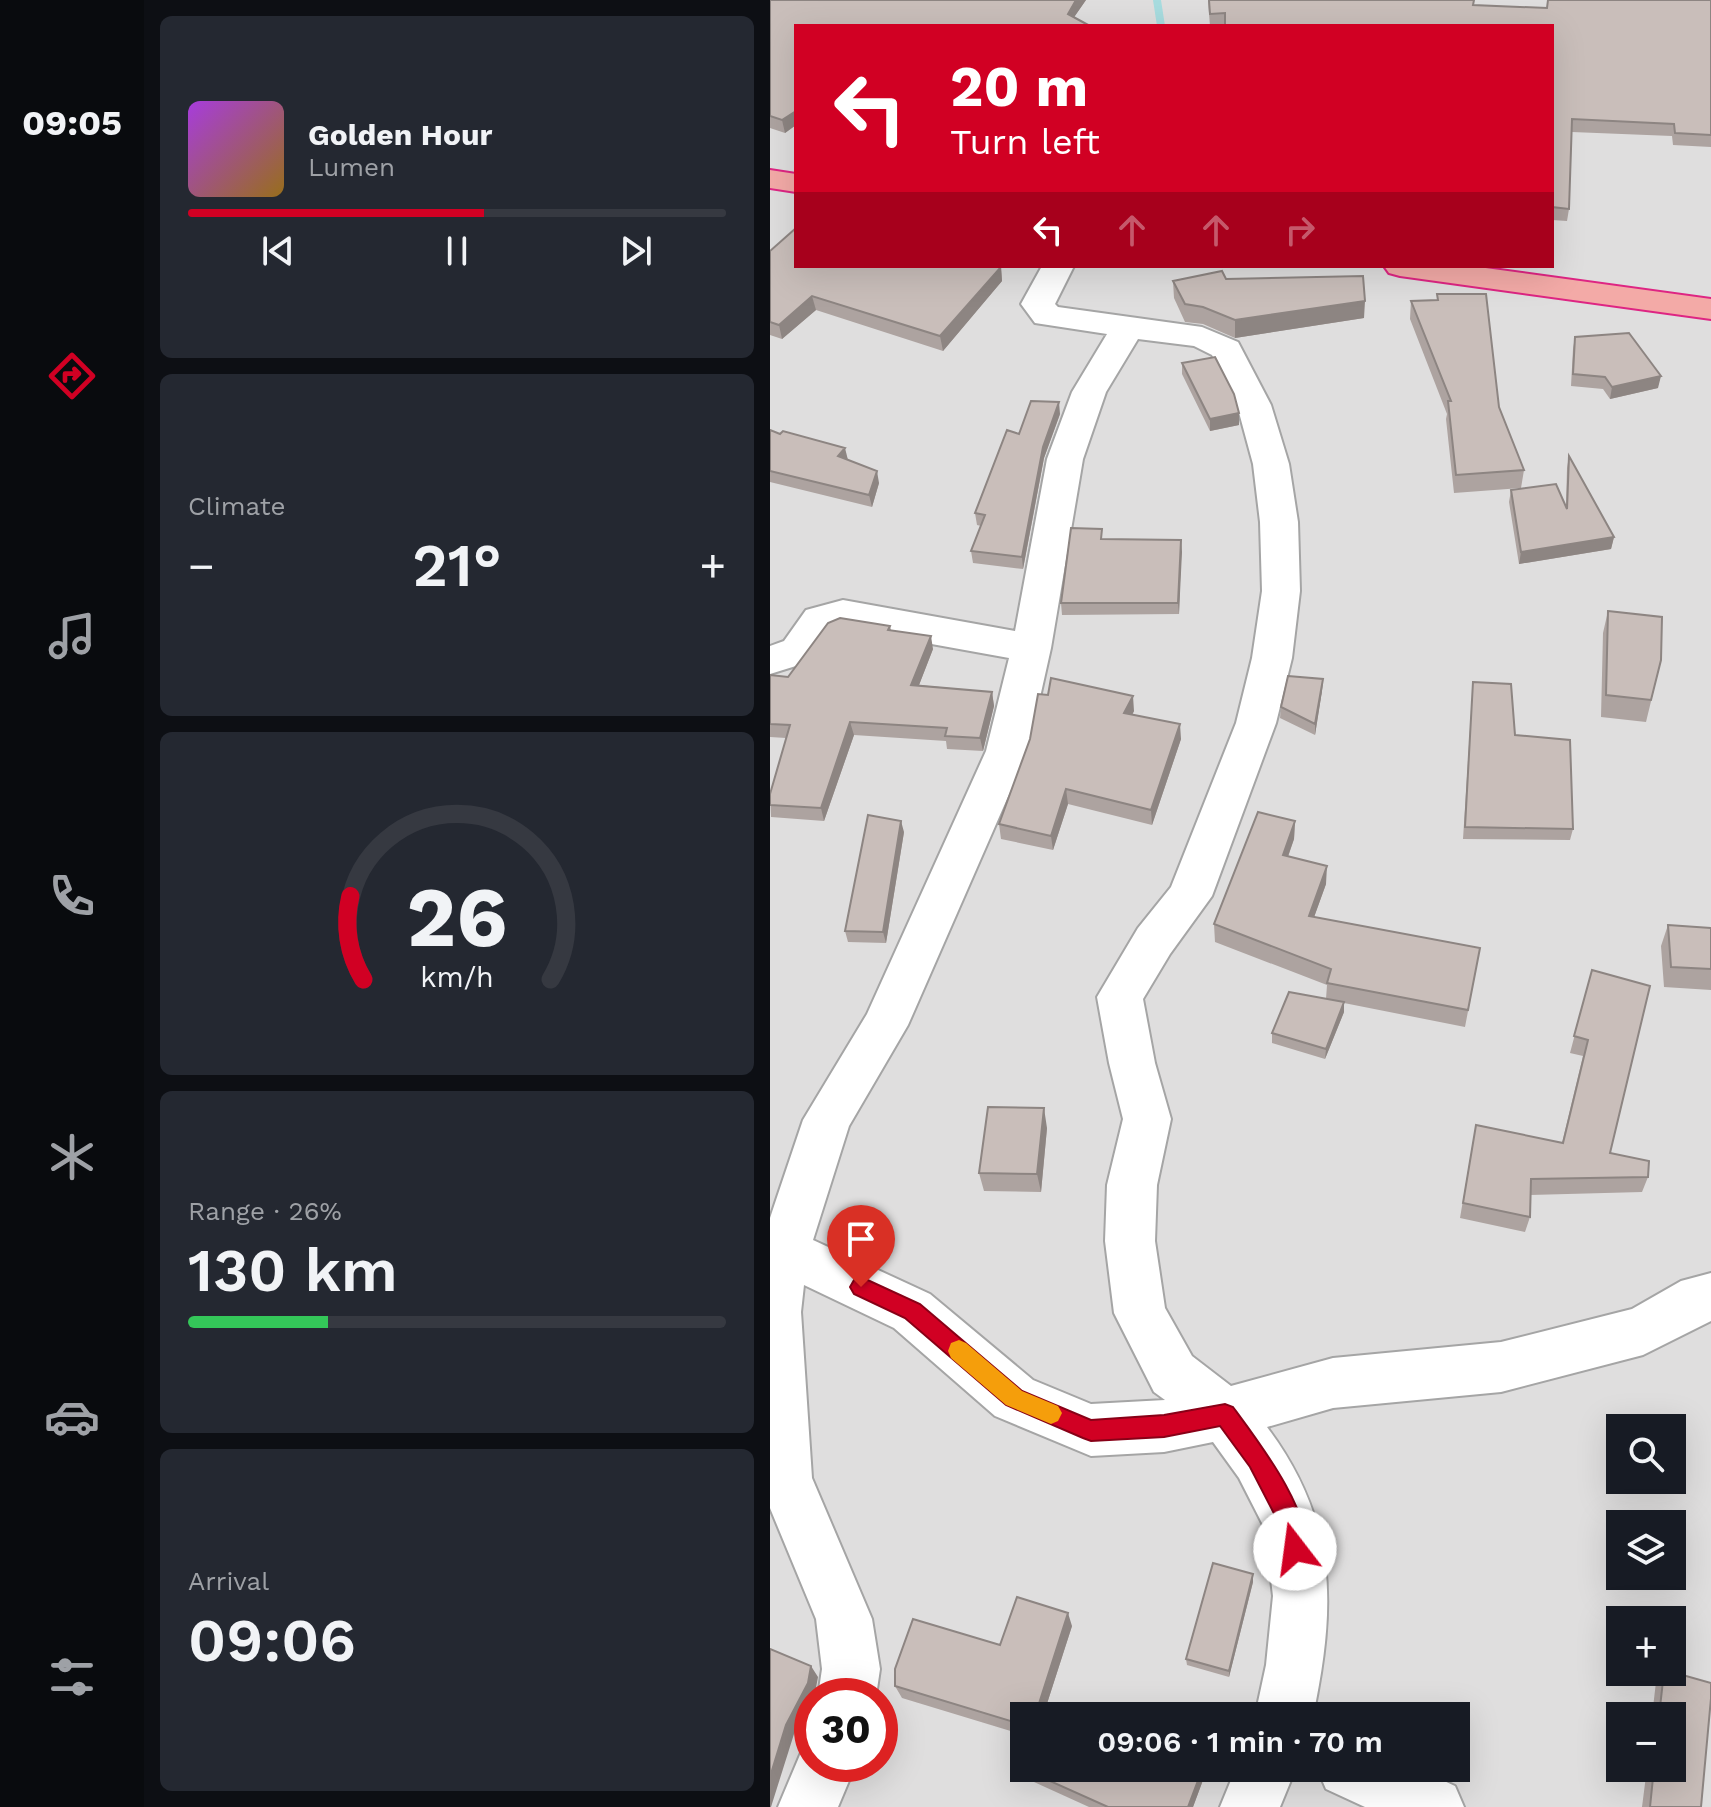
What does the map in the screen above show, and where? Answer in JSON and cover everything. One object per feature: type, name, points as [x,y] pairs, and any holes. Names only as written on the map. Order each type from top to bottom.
[{"type":"highway","points":[[770,179],[794,183]]},
{"type":"highway","points":[[1414,268],[1711,309]]},
{"type":"street","points":[[1057,268],[1038,304],[1040,310],[1059,319],[1202,337],[1226,349],[1254,405],[1271,464],[1279,522],[1281,591],[1272,658],[1256,723],[1190,896],[1154,941],[1120,997],[1132,1063],[1147,1119],[1132,1185],[1130,1241],[1140,1313],[1173,1374],[1225,1414],[1258,1459],[1292,1525],[1301,1596],[1295,1665],[1287,1702]]},
{"type":"street","points":[[850,1678],[844,1619],[785,1478],[775,1312],[784,1251],[827,1120],[885,1025],[1007,751],[1031,648],[1065,459],[1089,392],[1128,328]]},
{"type":"street","points":[[770,660],[798,651],[818,620],[828,614],[1031,648]]},
{"type":"street","points":[[784,1251],[912,1311],[1014,1398],[1091,1430],[1164,1426],[1225,1414],[1333,1383],[1501,1367],[1643,1331],[1699,1298],[1711,1297]]},
{"type":"street","points":[[808,1807],[818,1782]]},
{"type":"street","points":[[1250,1807],[1260,1782]]},
{"type":"street","points":[[1378,1782],[1434,1807]]},
{"type":"shaded area","points":[[770,0],[1711,0],[1711,1807],[770,1807]]},
{"type":"building","points":[[770,0],[1076,0],[1068,14],[1086,24],[794,24],[794,112],[782,120],[770,116]]},
{"type":"building","points":[[1209,0],[1474,0],[1473,5],[1547,8],[1548,0],[1711,0],[1711,135],[1675,133],[1674,124],[1572,119],[1569,209],[1554,207],[1554,24],[1225,24],[1225,13],[1210,14]]},
{"type":"building","points":[[794,230],[794,268],[1000,268],[940,336],[812,296],[779,325],[770,322],[770,251]]},
{"type":"building","points":[[1222,271],[1226,279],[1363,276],[1365,301],[1235,320],[1203,307],[1185,304],[1173,281]]},
{"type":"building","points":[[1437,294],[1486,294],[1499,407],[1524,470],[1456,475],[1448,401],[1451,401],[1411,301],[1438,300]]},
{"type":"building","points":[[1629,333],[1661,376],[1612,387],[1605,377],[1573,374],[1575,337]]},
{"type":"building","points":[[1215,357],[1234,394],[1239,413],[1210,419],[1182,363]]},
{"type":"building","points":[[1031,401],[1059,402],[1043,447],[1022,557],[971,551],[985,515],[975,513],[1007,430],[1019,434]]},
{"type":"building","points":[[770,430],[845,448],[838,456],[877,471],[869,495],[770,471]]},
{"type":"building","points":[[1569,456],[1614,537],[1521,552],[1511,490],[1556,484],[1567,509]]},
{"type":"building","points":[[1071,528],[1102,529],[1101,539],[1181,540],[1178,603],[1061,603]]},
{"type":"building","points":[[1608,611],[1662,617],[1661,660],[1651,700],[1606,695]]},
{"type":"building","points":[[840,618],[890,626],[888,630],[931,636],[911,685],[992,692],[980,738],[945,736],[947,728],[850,722],[821,808],[770,805],[770,794],[790,725],[770,724],[770,675],[788,677],[828,623]]},
{"type":"building","points":[[1288,676],[1323,679],[1315,724],[1281,707]]},
{"type":"building","points":[[1051,678],[1133,696],[1124,713],[1180,724],[1151,810],[1066,789],[1051,836],[999,824],[1030,739],[1038,694],[1048,695]]},
{"type":"building","points":[[1473,682],[1511,684],[1515,735],[1570,740],[1573,829],[1465,827]]},
{"type":"building","points":[[1258,812],[1295,821],[1283,855],[1327,866],[1309,916],[1480,948],[1468,1010],[1327,983],[1331,969],[1214,924]]},
{"type":"building","points":[[868,815],[901,821],[883,932],[845,931]]},
{"type":"building","points":[[1668,925],[1711,928],[1711,969],[1671,967]]},
{"type":"building","points":[[1592,970],[1650,986],[1610,1153],[1649,1161],[1648,1177],[1531,1179],[1530,1217],[1463,1203],[1476,1125],[1563,1143],[1588,1040],[1574,1036]]},
{"type":"building","points":[[1289,992],[1344,1002],[1326,1049],[1272,1033]]},
{"type":"building","points":[[988,1107],[1044,1108],[1037,1174],[979,1173]]},
{"type":"building","points":[[1213,1563],[1253,1574],[1229,1671],[1186,1659]]},
{"type":"building","points":[[1017,1597],[1068,1613],[1039,1702],[1010,1702],[1010,1721],[898,1687],[895,1669],[913,1619],[1000,1645]]},
{"type":"building","points":[[770,1649],[811,1666],[809,1678],[794,1678],[794,1710],[786,1725],[770,1777]]},
{"type":"building","points":[[1686,1676],[1711,1683],[1701,1807],[1650,1807],[1653,1782],[1686,1782],[1686,1702],[1661,1702],[1662,1686],[1686,1686]]},
{"type":"building","points":[[1052,1782],[1197,1782],[1188,1807],[1108,1807]]},
{"type":"waterway","points":[[1157,0],[1161,24]]},
{"type":"slow traffic","points":[[959,1351],[1014,1398],[1051,1413]]},
{"type":"route","points":[[861,1287],[912,1311],[1014,1398],[1091,1430],[1164,1426],[1225,1414],[1258,1459],[1292,1525],[1295,1549]]}]
